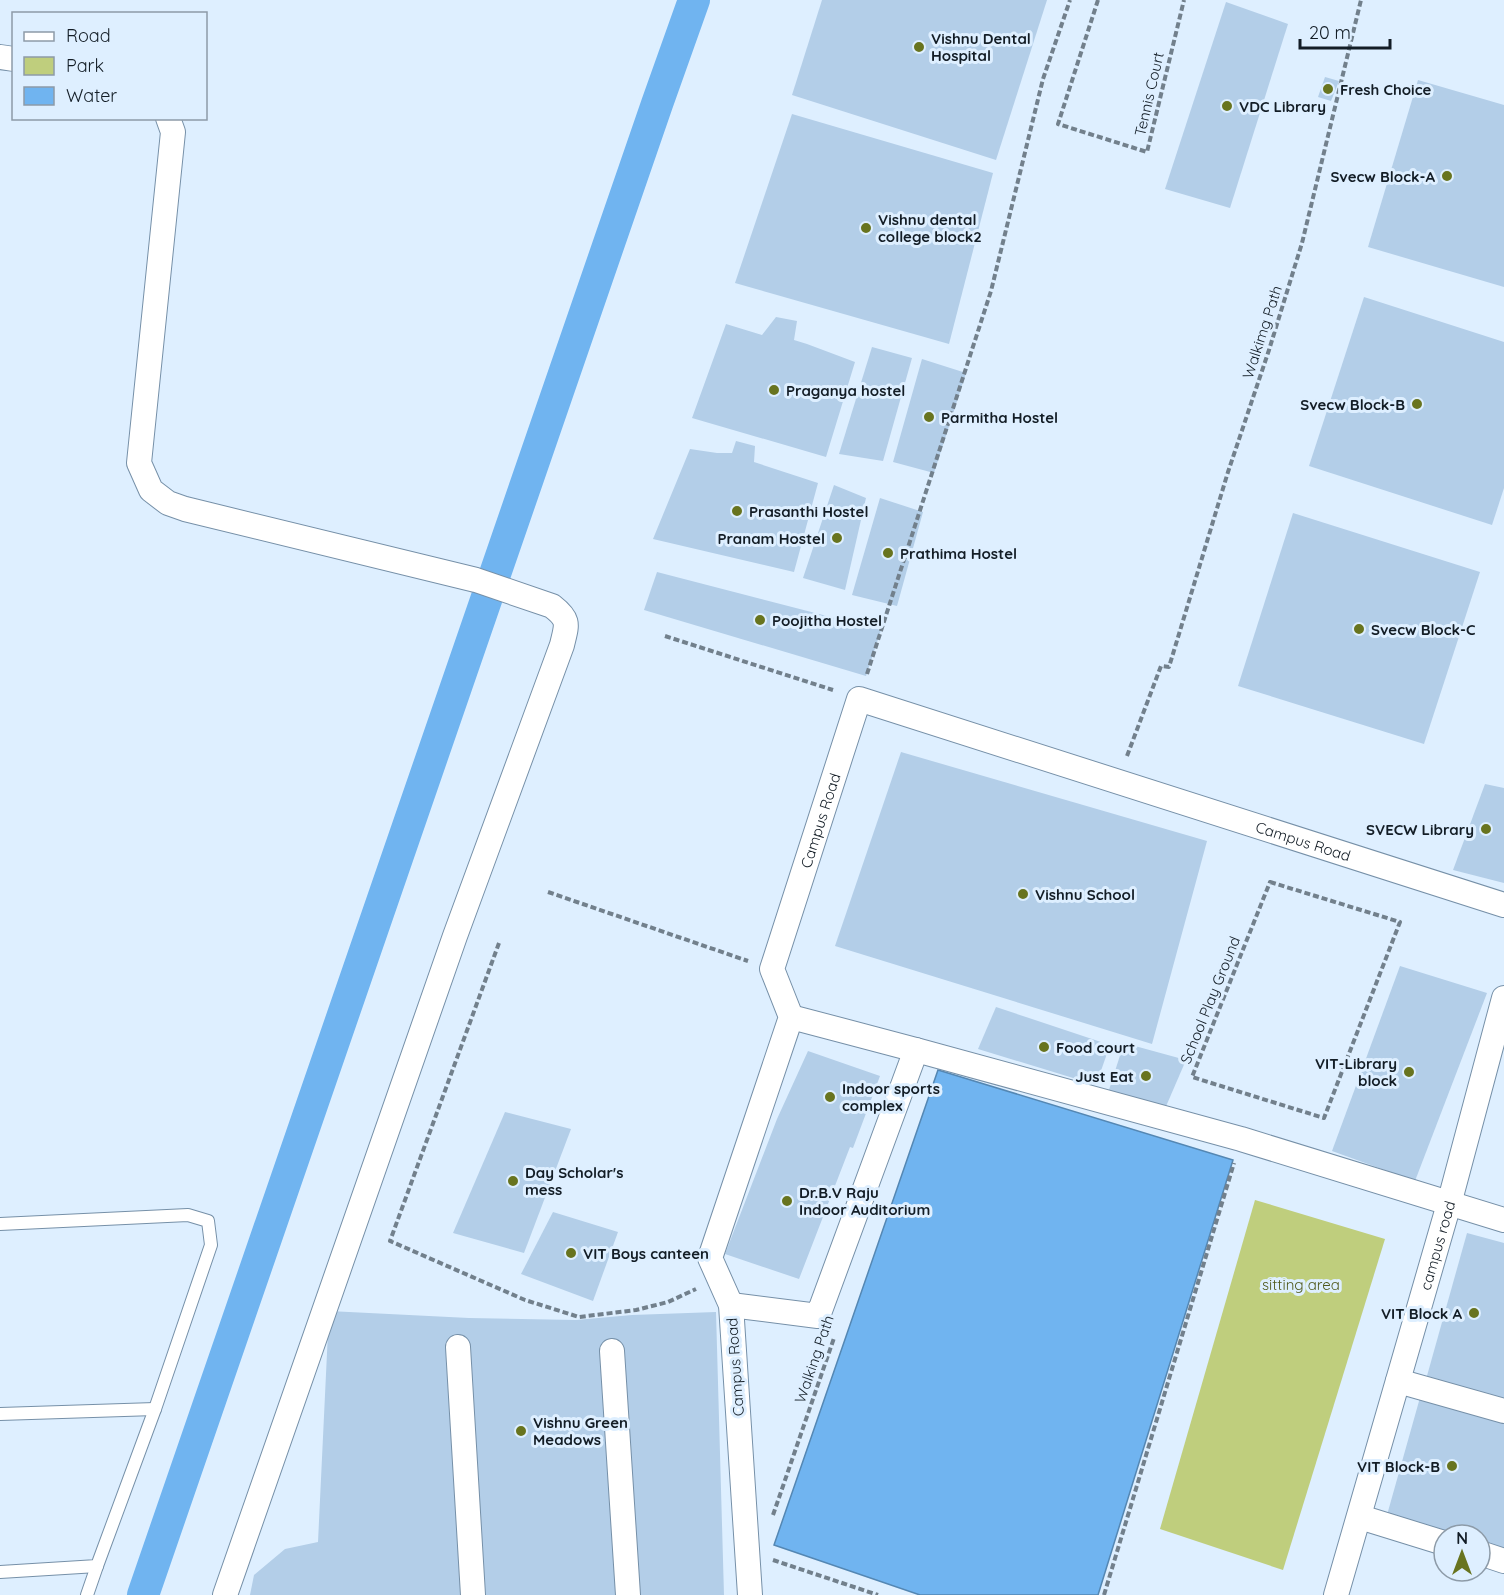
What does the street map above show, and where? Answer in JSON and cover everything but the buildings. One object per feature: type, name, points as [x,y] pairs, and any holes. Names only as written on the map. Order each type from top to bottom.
[{"type":"street","points":[[169,120],[173,132],[139,463],[151,490],[168,503],[185,509],[476,580],[552,606],[562,614],[567,626],[562,645],[454,936],[225,1595]]},
{"type":"street","name":"Campus Road","points":[[772,969],[863,687],[1504,905]]},
{"type":"street","points":[[772,969],[791,1017],[1241,1139],[1504,1220]]},
{"type":"street","name":"campus road","points":[[1336,1595],[1449,1204],[1504,999]]},
{"type":"street","name":"Campus Road","points":[[750,1595],[730,1305],[710,1258],[791,1017]]},
{"type":"street","points":[[730,1305],[818,1316],[916,1050]]},
{"type":"street","points":[[458,1347],[473,1595]]},
{"type":"street","points":[[612,1351],[628,1595]]},
{"type":"street","points":[[1398,1381],[1504,1411]]},
{"type":"street","points":[[1360,1517],[1432,1539]]},
{"type":"lane","points":[[0,1224],[188,1215],[208,1221],[211,1245],[155,1409],[87,1595]]},
{"type":"lane","points":[[0,1414],[155,1409]]},
{"type":"lane","points":[[0,1572],[97,1566]]},
{"type":"path","points":[[665,636],[863,687],[991,291],[1043,78],[1070,0]]},
{"type":"path","name":"Tennis Court","points":[[1098,0],[1058,124],[1147,152],[1184,0]]},
{"type":"path","name":"Walkimg Path","points":[[1127,756],[1161,666],[1169,667],[1228,472],[1269,350],[1302,243],[1361,0]]},
{"type":"path","name":"School Play Ground","points":[[1270,882],[1400,922],[1324,1118],[1192,1077],[1270,882]]},
{"type":"path","points":[[548,892],[772,969]]},
{"type":"path","points":[[499,944],[390,1241],[525,1300],[579,1317],[636,1310],[668,1302],[719,1279]]},
{"type":"path","points":[[1104,1595],[1241,1139]]},
{"type":"path","name":"Walking Path","points":[[770,1523],[836,1333]]},
{"type":"path","points":[[772,1560],[878,1595]]},
{"type":"green space","name":"sitting area","points":[[1255,1200],[1385,1239],[1283,1570],[1160,1529]]},
{"type":"water","points":[[938,1070],[1233,1160],[1098,1595],[920,1595],[774,1545]]},
{"type":"waterway","points":[[143,1595],[694,0]]},
{"type":"place","name":"Vishnu Dental Hospital","points":[[919,47]]},
{"type":"place","name":"Fresh Choice","points":[[1328,89]]},
{"type":"place","name":"VDC Library","points":[[1227,106]]},
{"type":"place","name":"Svecw Block-A","points":[[1447,176]]},
{"type":"place","name":"Vishnu dental college block2","points":[[866,228]]},
{"type":"place","name":"Praganya hostel","points":[[774,390]]},
{"type":"place","name":"Svecw Block-B","points":[[1417,404]]},
{"type":"place","name":"Parmitha Hostel","points":[[929,417]]},
{"type":"place","name":"Prasanthi Hostel","points":[[737,511]]},
{"type":"place","name":"Pranam Hostel","points":[[837,538]]},
{"type":"place","name":"Prathima Hostel","points":[[888,553]]},
{"type":"place","name":"Poojitha Hostel","points":[[760,620]]},
{"type":"place","name":"Svecw Block-C","points":[[1359,629]]},
{"type":"place","name":"SVECW Library","points":[[1486,829]]},
{"type":"place","name":"Vishnu School","points":[[1023,894]]},
{"type":"place","name":"Food court","points":[[1044,1047]]},
{"type":"place","name":"VIT-Library block","points":[[1409,1072]]},
{"type":"place","name":"Just Eat","points":[[1146,1076]]},
{"type":"place","name":"Indoor sports complex","points":[[830,1097]]},
{"type":"place","name":"Day Scholar's mess","points":[[513,1181]]},
{"type":"place","name":"Dr.B.V Raju Indoor Auditorium","points":[[787,1201]]},
{"type":"place","name":"VIT Boys canteen","points":[[571,1253]]},
{"type":"place","name":"VIT Block A","points":[[1474,1313]]},
{"type":"place","name":"Vishnu Green Meadows","points":[[521,1431]]},
{"type":"place","name":"VIT Block-B","points":[[1452,1466]]}]
